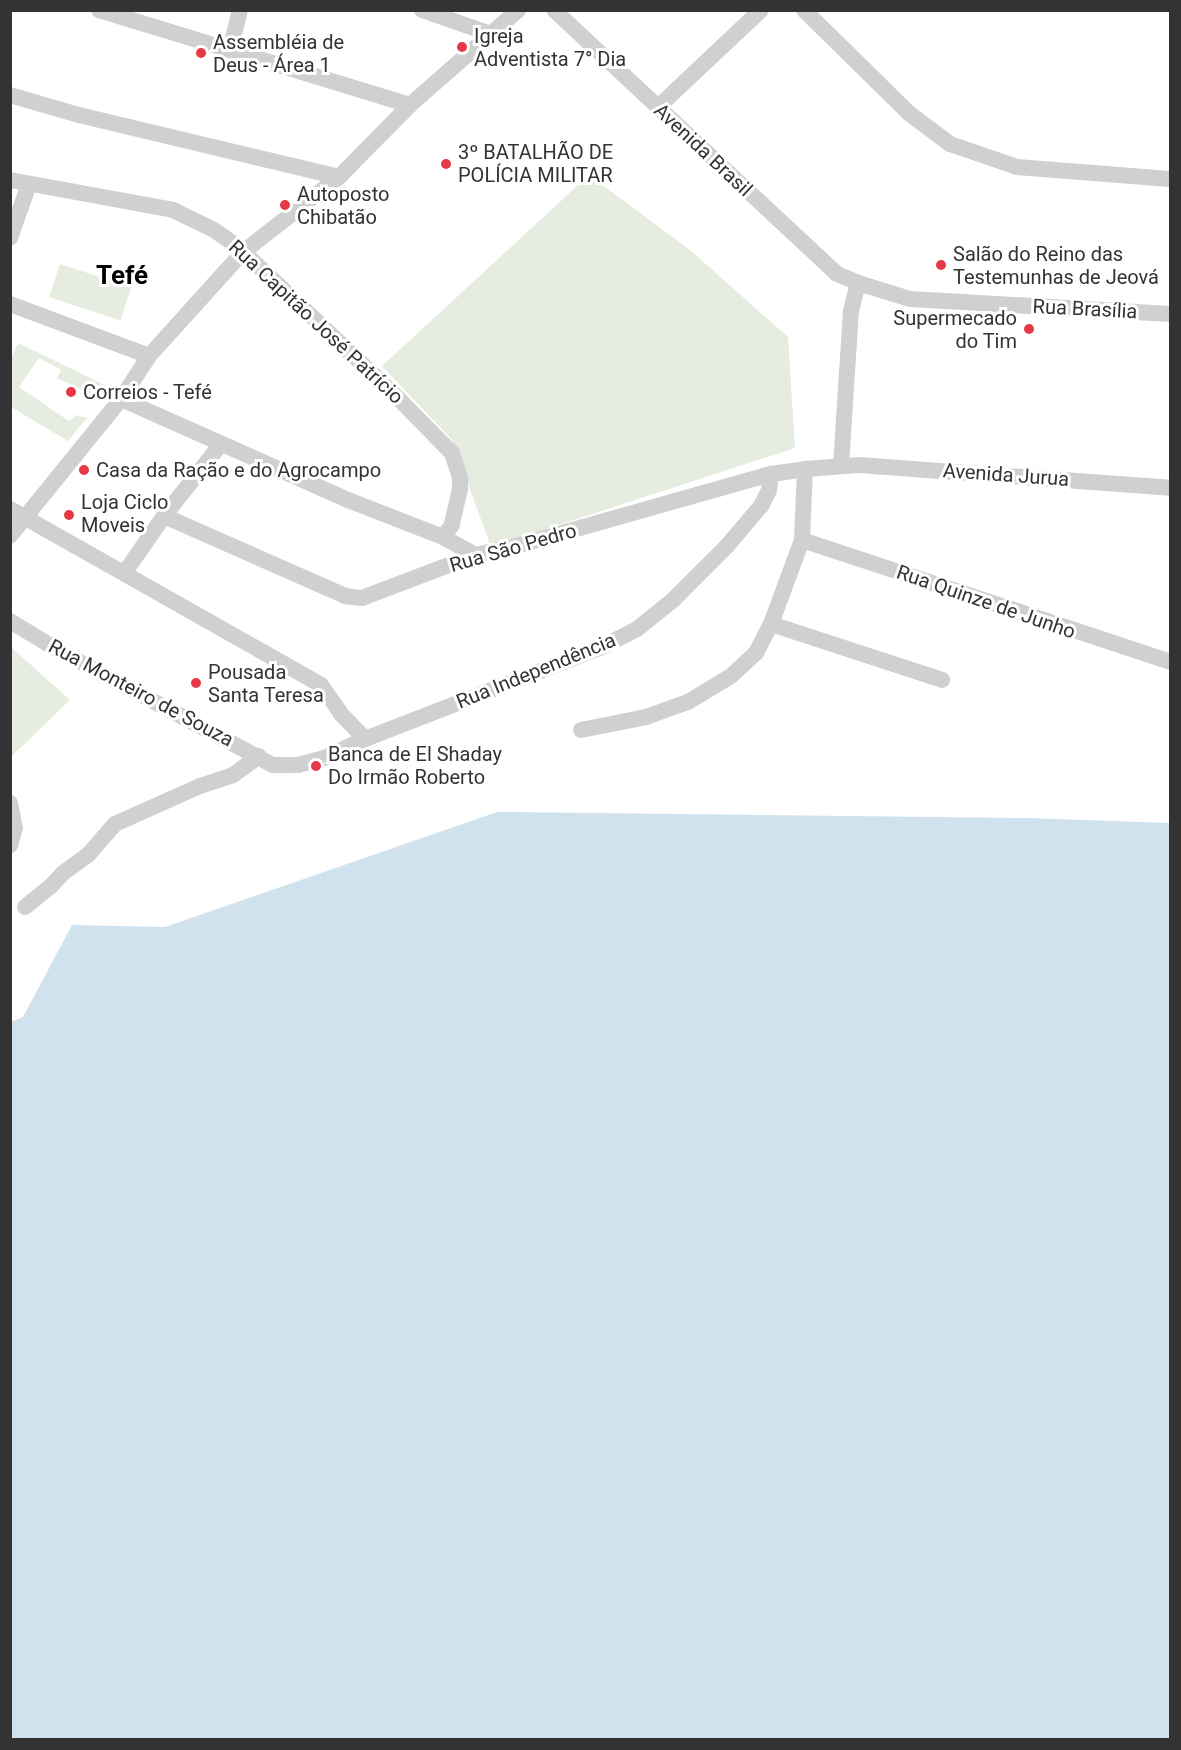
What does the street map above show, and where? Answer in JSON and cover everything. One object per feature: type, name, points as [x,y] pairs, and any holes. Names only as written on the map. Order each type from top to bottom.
[{"type":"street","points":[[99,10],[410,105]]},
{"type":"street","points":[[230,50],[240,10]]},
{"type":"street","points":[[422,10],[491,34]]},
{"type":"street","points":[[10,536],[121,399],[149,356],[243,252],[339,177],[410,105],[518,10]]},
{"type":"street","name":"Avenida Brasil","points":[[554,10],[837,274],[858,283]]},
{"type":"street","points":[[657,108],[761,10]]},
{"type":"street","points":[[804,10],[910,114],[950,144],[1017,167],[1170,179]]},
{"type":"street","points":[[10,95],[79,115],[339,177]]},
{"type":"street","name":"Rua Capitão José Patrício","points":[[10,180],[173,210],[214,230],[243,252],[390,390],[452,453],[460,478],[460,489],[455,515],[443,537]]},
{"type":"street","points":[[10,238],[29,184]]},
{"type":"street","points":[[842,465],[851,311],[858,283]]},
{"type":"street","name":"Rua Brasília","points":[[858,283],[909,299],[1170,314]]},
{"type":"street","points":[[10,304],[149,356]]},
{"type":"street","points":[[121,399],[348,500],[443,537],[475,555]]},
{"type":"street","points":[[125,572],[164,516],[221,444]]},
{"type":"street","name":"Rua São Pedro","points":[[164,516],[345,596],[370,598],[475,555],[509,548],[771,474],[842,465]]},
{"type":"street","name":"Avenida Jurua","points":[[842,465],[1170,488]]},
{"type":"street","points":[[581,730],[646,717],[688,702],[731,676],[756,653],[771,624],[802,540],[805,469]]},
{"type":"street","name":"Rua Independência","points":[[266,760],[298,765],[324,758],[365,739],[600,648],[637,628],[672,601],[727,546],[761,506],[769,490],[771,474]]},
{"type":"street","points":[[10,509],[125,572],[215,627],[248,642],[321,685],[341,714],[365,739]]},
{"type":"street","name":"Rua Quinze de Junho","points":[[802,540],[1170,662]]},
{"type":"street","name":"Rua Monteiro de Souza","points":[[10,621],[61,652],[266,760]]},
{"type":"street","points":[[771,624],[942,680]]},
{"type":"street","points":[[25,907],[63,873],[88,855],[115,824],[200,786],[233,775],[266,760]]},
{"type":"street","points":[[10,803],[15,828],[10,845]]},
{"type":"shaded area","points":[[589,175],[690,250],[788,337],[795,448],[491,547],[452,440],[382,366]]},
{"type":"shaded area","points":[[60,264],[131,287],[121,320],[49,297]]},
{"type":"shaded area","points":[[18,343],[111,388],[102,399],[57,378],[61,370],[39,358],[19,387],[69,421],[76,415],[87,418],[68,441],[11,407],[11,359]]},
{"type":"shaded area","points":[[11,647],[70,700],[11,757]]},
{"type":"water","points":[[497,812],[1027,818],[1170,823],[1170,1739],[11,1739],[11,1022],[23,1017],[72,925],[165,927]]},
{"type":"place","name":"Igreja Adventista 7° Dia","points":[[462,47]]},
{"type":"place","name":"Assembléia de Deus - Área 1","points":[[201,53]]},
{"type":"place","name":"3º BATALHÃO DE POLÍCIA MILITAR","points":[[446,164]]},
{"type":"place","name":"Autoposto Chibatão","points":[[285,205]]},
{"type":"place","name":"Salão do Reino das Testemunhas de Jeová","points":[[941,265]]},
{"type":"place","name":"Supermecado do Tim","points":[[1029,329]]},
{"type":"place","name":"Correios - Tefé","points":[[71,392]]},
{"type":"place","name":"Casa da Ração e do Agrocampo","points":[[84,470]]},
{"type":"place","name":"Loja Ciclo Moveis","points":[[69,515]]},
{"type":"place","name":"Pousada Santa Teresa","points":[[196,683]]},
{"type":"place","name":"Banca de El Shaday Do Irmão Roberto","points":[[316,766]]},
{"type":"district","name":"Tefé","points":[[122,276]]}]
